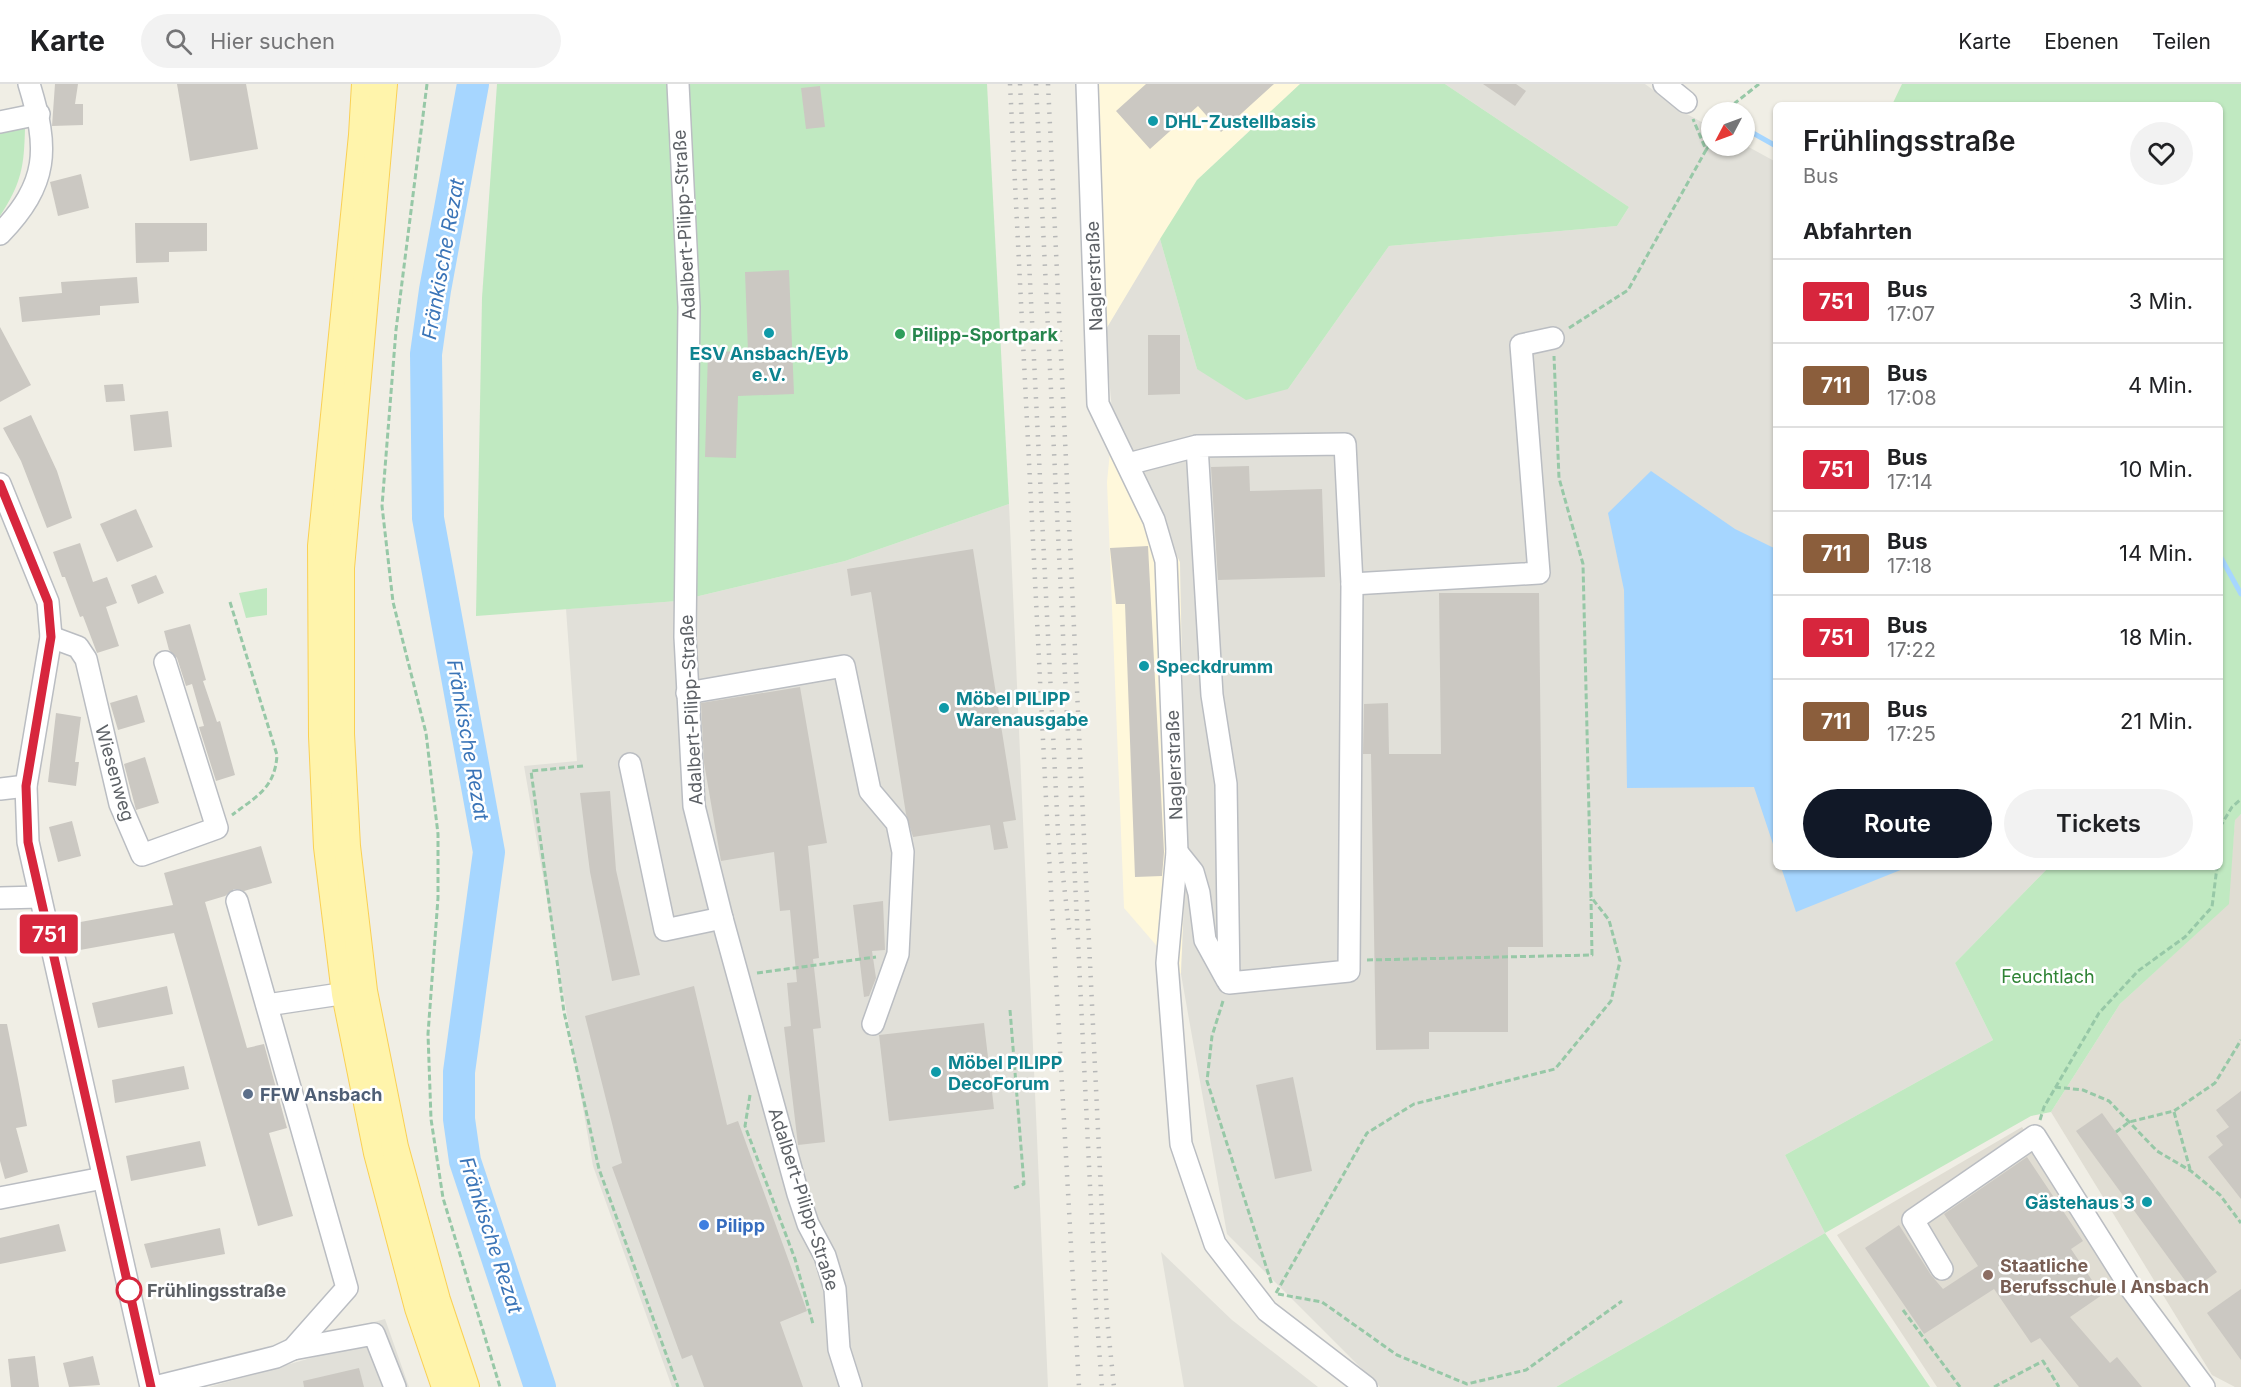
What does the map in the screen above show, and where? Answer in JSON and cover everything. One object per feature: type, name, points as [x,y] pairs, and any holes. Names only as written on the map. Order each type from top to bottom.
[{"type":"main road","points":[[365,84],[362,135],[321,546],[322,736],[326,836],[355,992],[377,1153],[418,1308],[445,1387]]},
{"type":"main road","points":[[384,84],[341,568],[342,734],[355,992],[437,1300],[466,1387]]},
{"type":"street","points":[[0,234],[21,212],[36,186],[43,144],[39,114],[29,84]]},
{"type":"street","name":"Adalbert-Pilipp-Straße","points":[[678,84],[689,308],[685,637],[694,806],[722,918],[798,1194],[808,1224],[825,1256],[835,1289],[839,1348],[851,1387]]},
{"type":"street","points":[[1664,84],[1686,102]]},
{"type":"street","name":"Naglerstraße","points":[[1092,88],[1098,404],[1154,520],[1166,561],[1178,852],[1167,963],[1181,1144],[1215,1244],[1267,1311],[1366,1387]]},
{"type":"street","points":[[0,122],[39,114]]},
{"type":"street","points":[[1352,584],[1539,573],[1521,345],[1553,338]]},
{"type":"street","points":[[1128,464],[1197,446],[1345,444],[1352,584],[1349,971],[1228,983]]},
{"type":"street","points":[[1197,446],[1212,695],[1226,784],[1228,983]]},
{"type":"street","points":[[0,484],[48,602],[51,637],[26,786],[28,842],[103,1178],[153,1387],[276,1357],[293,1349],[374,1334],[395,1387]]},
{"type":"street","name":"Wiesenweg","points":[[51,637],[78,647],[86,659],[120,804],[142,855],[217,828]]},
{"type":"street","points":[[165,662],[217,828]]},
{"type":"street","points":[[687,693],[844,666],[870,790],[897,823],[903,852],[898,954],[873,1024]]},
{"type":"street","points":[[630,764],[664,930],[722,918]]},
{"type":"street","points":[[0,789],[26,786]]},
{"type":"street","points":[[1178,852],[1193,872],[1199,893],[1205,940],[1228,983]]},
{"type":"street","points":[[0,898],[40,897]]},
{"type":"street","points":[[237,901],[347,1288],[293,1349]]},
{"type":"street","points":[[267,1005],[355,992]]},
{"type":"street","points":[[1942,1269],[1913,1220],[2035,1136],[2132,1290],[2204,1387]]},
{"type":"street","points":[[0,1198],[103,1178]]},
{"type":"path","points":[[427,84],[396,330],[382,506],[393,602],[426,733],[438,834],[438,898],[428,1034],[431,1119],[443,1198],[500,1387]]},
{"type":"path","points":[[1736,102],[1760,84]]},
{"type":"path","points":[[1686,102],[1701,138]]},
{"type":"path","points":[[1349,960],[1592,955],[1583,564],[1559,478],[1553,338],[1628,290],[1703,156]]},
{"type":"path","points":[[217,828],[267,788],[276,770],[277,755],[230,602]]},
{"type":"path","points":[[583,766],[531,771],[564,1012],[599,1169],[678,1387]]},
{"type":"path","points":[[2223,822],[2232,807],[2241,799]]},
{"type":"path","points":[[2035,1136],[2044,1107],[2099,1012],[2138,971],[2186,937],[2212,907],[2217,870]]},
{"type":"path","points":[[1275,1294],[1367,1133],[1414,1104],[1555,1069],[1611,1001],[1620,961],[1609,920],[1591,897]]},
{"type":"path","points":[[738,976],[898,954]]},
{"type":"path","points":[[1228,983],[1212,1036],[1207,1081],[1275,1294]]},
{"type":"path","points":[[1010,1010],[1024,1184],[1014,1188]]},
{"type":"path","points":[[2116,1132],[2129,1122],[2174,1111],[2215,1083],[2241,1040]]},
{"type":"path","points":[[2055,1087],[2083,1090],[2109,1101],[2157,1151],[2191,1171],[2220,1194],[2241,1223]]},
{"type":"path","points":[[750,1092],[745,1126],[795,1259],[813,1324]]},
{"type":"path","points":[[2174,1111],[2191,1171]]},
{"type":"path","points":[[1275,1294],[1322,1302],[1397,1355],[1467,1384],[1526,1370],[1622,1301]]},
{"type":"path","points":[[1903,1310],[1960,1387]]},
{"type":"path","points":[[1994,1387],[2043,1361],[2059,1387]]},
{"type":"shaded area","points":[[1093,84],[1300,84],[1197,180],[1105,331]]},
{"type":"shaded area","points":[[1445,84],[1645,84],[1683,112],[1701,122],[1701,156],[1755,156],[1755,150],[1773,160],[1773,870],[2046,870],[1955,963],[1993,1040],[1785,1155],[1825,1233],[1556,1387],[1380,1387],[1227,1234],[1181,974],[1186,855],[1180,562],[1113,422],[1105,331],[1160,239],[1197,369],[1288,389],[1389,246],[1617,226],[1629,207]]},
{"type":"shaded area","points":[[1113,422],[1180,562],[1186,855],[1181,974],[1124,908],[1107,482]]},
{"type":"shaded area","points":[[1009,504],[1048,1387],[672,1387],[593,1166],[524,766],[577,761],[566,609],[678,601],[845,561]]},
{"type":"shaded area","points":[[2241,814],[2241,1387],[2235,1387],[2212,1375],[2051,1112],[2120,1004],[2228,904],[2235,819]]},
{"type":"shaded area","name":"Staatliche Berufsschule I Ansbach","points":[[2022,1127],[2138,1314],[2192,1387],[1937,1387],[1837,1235]]},
{"type":"shaded area","points":[[1161,1252],[1232,1320],[1318,1387],[1184,1387]]},
{"type":"shaded area","points":[[385,1319],[409,1387],[209,1387],[325,1354],[322,1336]]},
{"type":"green space","points":[[497,84],[987,84],[1009,504],[845,561],[678,601],[476,616],[482,298]]},
{"type":"green space","points":[[1300,84],[1445,84],[1629,207],[1617,226],[1389,246],[1288,389],[1246,400],[1197,369],[1160,239],[1197,180]]},
{"type":"green space","name":"Feuchtlach","points":[[1902,84],[2241,84],[2241,814],[2235,820],[2229,904],[2120,1004],[2051,1112],[2031,1116],[1825,1233],[1785,1155],[1993,1040],[1955,963],[2046,870],[2223,870],[2223,102],[1893,102]]},
{"type":"green space","points":[[25,128],[20,174],[13,193],[0,216],[0,132]]},
{"type":"green space","points":[[267,588],[267,615],[246,618],[239,593]]},
{"type":"green space","points":[[1825,1233],[1930,1387],[1556,1387]]},
{"type":"water","points":[[1651,471],[1735,529],[1773,548],[1773,844],[1754,787],[1627,788],[1624,590],[1608,513]]},
{"type":"water","points":[[1782,870],[1901,870],[1796,912]]},
{"type":"building","points":[[55,84],[78,84],[75,104],[83,104],[83,125],[52,126]]},
{"type":"building","points":[[177,84],[246,84],[258,149],[190,161]]},
{"type":"building","name":"DHL-Zustellbasis","points":[[1146,84],[1274,84],[1221,132],[1198,106],[1150,149],[1116,111]]},
{"type":"building","points":[[1483,84],[1516,84],[1526,91],[1515,106]]},
{"type":"building","points":[[820,86],[825,127],[806,129],[801,88]]},
{"type":"building","points":[[81,174],[89,208],[58,216],[50,182]]},
{"type":"building","points":[[135,223],[207,223],[207,251],[169,252],[169,262],[136,263]]},
{"type":"building","points":[[789,270],[794,394],[738,396],[736,458],[705,457],[708,351],[748,352],[745,272]]},
{"type":"building","points":[[137,277],[139,303],[100,306],[100,315],[22,322],[19,297],[62,293],[61,282]]},
{"type":"building","points":[[0,327],[31,385],[0,402]]},
{"type":"building","points":[[1148,335],[1180,335],[1180,394],[1148,395]]},
{"type":"building","points":[[123,384],[125,401],[106,402],[104,385]]},
{"type":"building","points":[[168,411],[172,447],[134,451],[130,415]]},
{"type":"building","points":[[31,415],[57,471],[72,518],[47,528],[21,461],[3,428]]},
{"type":"building","points":[[1249,466],[1250,491],[1322,489],[1325,577],[1218,580],[1211,467]]},
{"type":"building","points":[[136,509],[153,547],[117,562],[100,524]]},
{"type":"building","points":[[80,543],[93,582],[107,577],[117,603],[106,607],[119,646],[97,653],[83,616],[80,617],[53,552]]},
{"type":"building","points":[[1148,546],[1164,852],[1162,876],[1135,877],[1125,604],[1116,604],[1110,548]]},
{"type":"building","name":"Möbel PILIPP Warenausgabe","points":[[973,549],[1016,820],[1003,822],[1008,848],[994,850],[990,825],[913,837],[906,814],[871,592],[851,596],[847,569]]},
{"type":"building","points":[[156,575],[164,593],[138,604],[131,585]]},
{"type":"building","points":[[1439,593],[1539,593],[1543,947],[1508,947],[1508,1032],[1429,1032],[1429,1049],[1376,1050],[1371,754],[1363,754],[1364,704],[1388,703],[1389,754],[1441,754]]},
{"type":"building","points":[[190,624],[206,680],[203,681],[217,722],[220,721],[235,775],[216,781],[199,727],[204,726],[192,684],[186,686],[177,658],[169,650],[164,631]]},
{"type":"building","points":[[800,687],[827,843],[808,846],[819,958],[813,959],[821,1028],[813,1029],[825,1142],[798,1145],[784,1027],[791,1026],[787,983],[797,982],[790,910],[780,911],[774,852],[721,861],[704,763],[701,703]]},
{"type":"building","points":[[137,695],[145,722],[118,730],[110,703]]},
{"type":"building","points":[[56,713],[81,717],[75,762],[79,762],[76,786],[48,782]]},
{"type":"building","points":[[145,757],[159,803],[136,810],[124,764]]},
{"type":"building","points":[[610,791],[616,870],[640,975],[612,981],[590,872],[580,793]]},
{"type":"building","points":[[72,821],[81,856],[58,862],[49,827]]},
{"type":"building","points":[[261,846],[272,883],[244,891],[234,889],[225,896],[205,902],[247,1048],[264,1044],[287,1128],[269,1133],[293,1216],[258,1226],[174,933],[80,950],[75,923],[173,905],[164,873]]},
{"type":"building","points":[[883,901],[885,950],[872,951],[876,978],[869,996],[864,997],[853,905]]},
{"type":"building","points":[[167,986],[173,1014],[98,1028],[92,1003]]},
{"type":"building","points":[[694,986],[727,1125],[738,1121],[807,1311],[780,1322],[803,1387],[704,1387],[692,1355],[682,1359],[612,1167],[622,1163],[585,1016]]},
{"type":"building","name":"Möbel PILIPP DecoForum","points":[[984,1023],[994,1109],[889,1121],[879,1035]]},
{"type":"building","points":[[0,1024],[7,1024],[27,1126],[16,1128],[28,1172],[5,1179],[0,1161]]},
{"type":"building","points":[[184,1066],[189,1089],[115,1103],[112,1080]]},
{"type":"building","points":[[1293,1077],[1312,1171],[1275,1179],[1256,1085]]},
{"type":"building","points":[[2241,1091],[2241,1199],[2208,1157],[2223,1145],[2216,1136],[2229,1127],[2216,1110]]},
{"type":"building","name":"Gästehaus 3","points":[[2102,1113],[2217,1272],[2192,1290],[2076,1131]]},
{"type":"building","points":[[200,1141],[206,1166],[131,1181],[126,1156]]},
{"type":"building","points":[[2027,1157],[2083,1241],[2071,1249],[2102,1295],[2070,1317],[2110,1363],[2117,1357],[2142,1387],[2079,1387],[2040,1338],[2031,1343],[1994,1289],[1924,1334],[1865,1248],[1899,1225],[1931,1275],[1943,1289],[1978,1266],[1944,1214]]},
{"type":"building","points":[[59,1224],[66,1251],[0,1264],[0,1238]]},
{"type":"building","points":[[220,1228],[225,1254],[151,1268],[144,1244]]},
{"type":"building","points":[[2241,1289],[2241,1360],[2207,1313]]},
{"type":"building","points":[[35,1356],[39,1387],[11,1387],[8,1359]]},
{"type":"building","points":[[93,1356],[100,1385],[69,1387],[63,1363]]},
{"type":"building","points":[[359,1368],[364,1387],[304,1387],[303,1381]]},
{"type":"waterway","name":"Fränkische Rezat","points":[[473,84],[435,290],[426,354],[428,518],[489,852],[459,1072],[459,1119],[465,1161],[540,1387]]},
{"type":"waterway","points":[[1755,134],[1773,144]]},
{"type":"waterway","points":[[2223,561],[2241,594]]},
{"type":"railway","points":[[1010,84],[1047,819],[1079,1387]]},
{"type":"railway","points":[[1020,84],[1058,832],[1070,937]]},
{"type":"railway","points":[[1036,84],[1096,1308],[1102,1387]]},
{"type":"railway","points":[[1048,84],[1107,1318],[1114,1387]]},
{"type":"bus line","name":"751","points":[[0,484],[48,602],[51,637],[26,786],[28,842],[151,1387]]},
{"type":"place","name":"DHL-Zustellbasis","points":[[1153,121]]},
{"type":"place","name":"ESV Ansbach/Eyb e.V.","points":[[769,333]]},
{"type":"place","name":"Pilipp-Sportpark","points":[[900,334]]},
{"type":"place","name":"Speckdrumm","points":[[1144,666]]},
{"type":"place","name":"Möbel PILIPP Warenausgabe","points":[[944,708]]},
{"type":"place","name":"Möbel PILIPP DecoForum","points":[[936,1072]]},
{"type":"place","name":"FFW Ansbach","points":[[248,1094]]},
{"type":"place","name":"Gästehaus 3","points":[[2147,1202]]},
{"type":"place","name":"Pilipp","points":[[704,1225]]},
{"type":"place","name":"Staatliche Berufsschule I Ansbach","points":[[1988,1275]]},
{"type":"place","name":"Frühlingsstraße","points":[[129,1290]]}]
